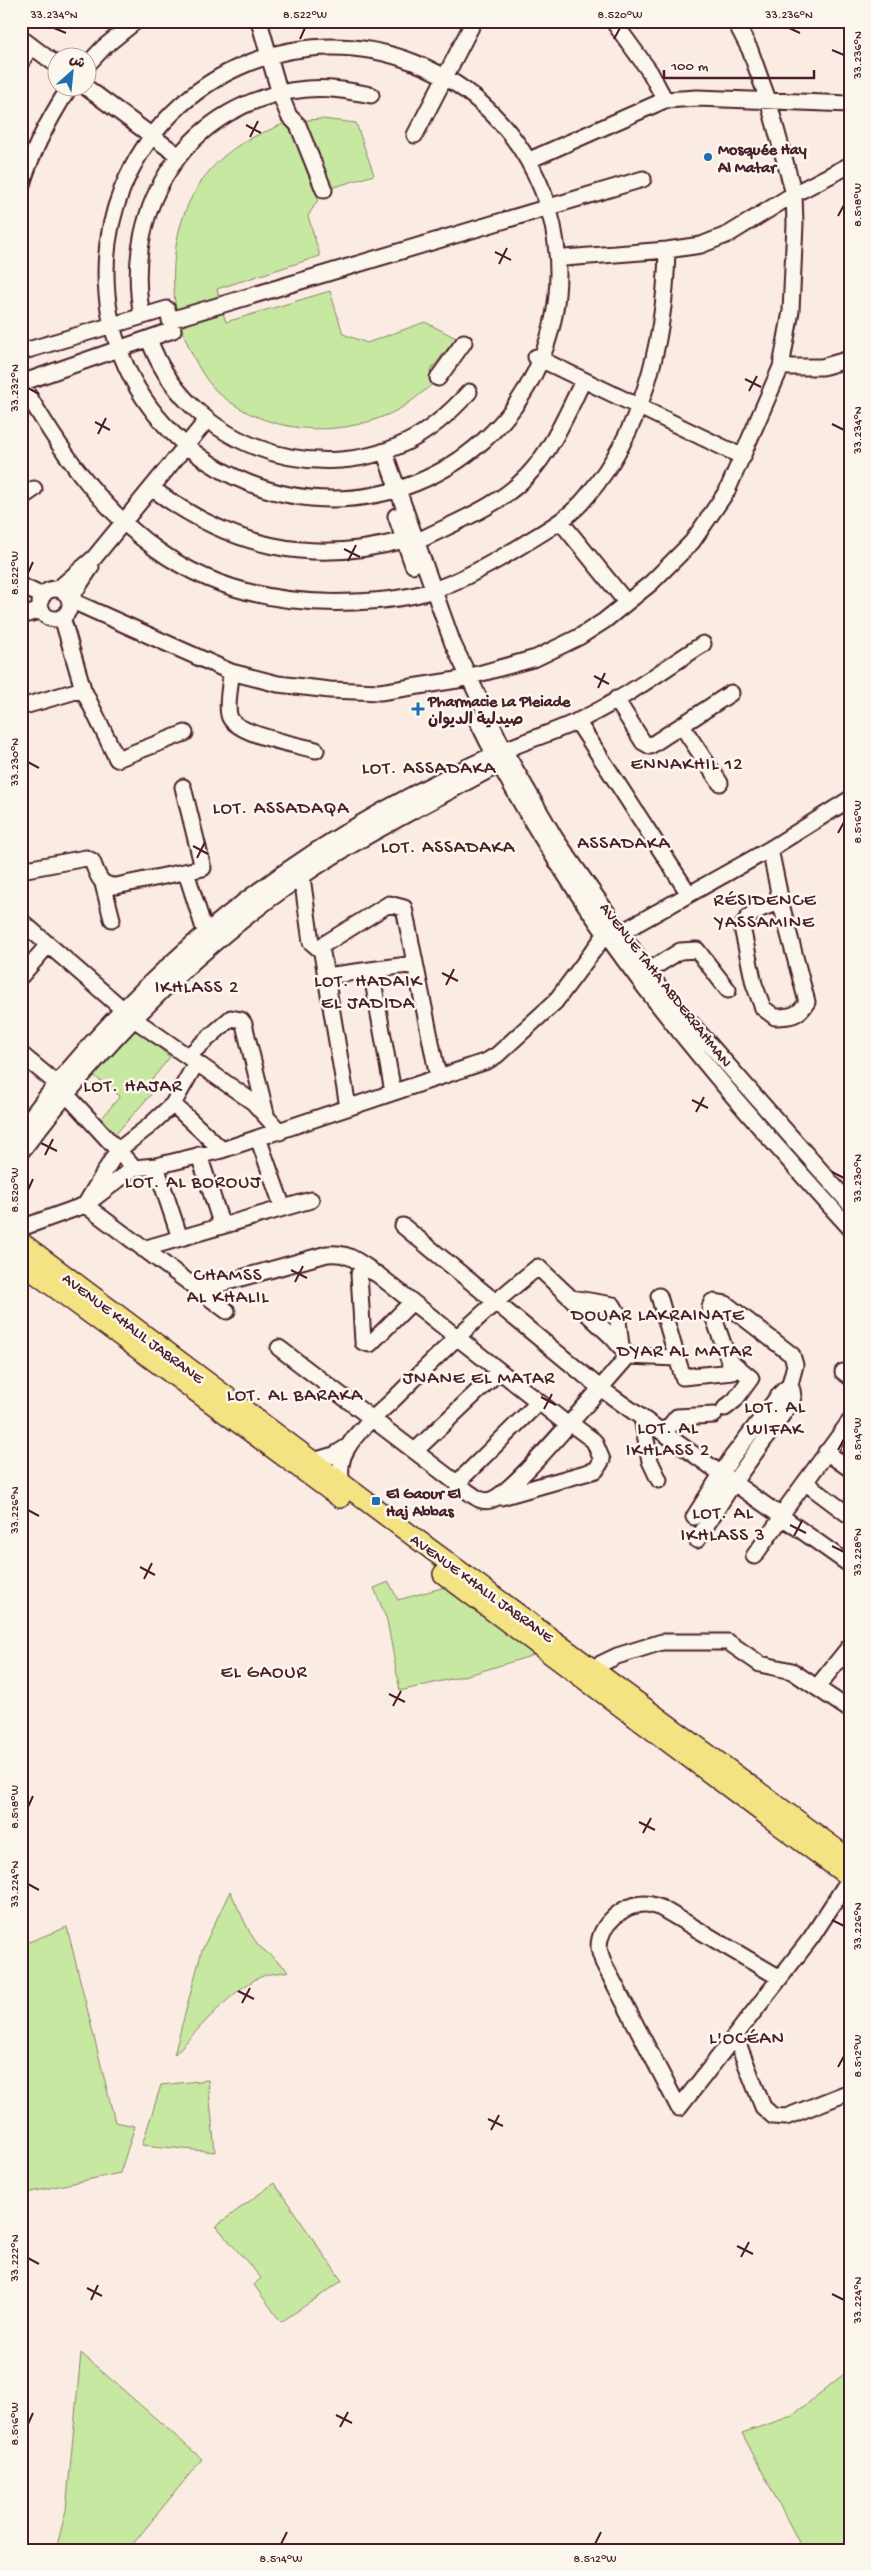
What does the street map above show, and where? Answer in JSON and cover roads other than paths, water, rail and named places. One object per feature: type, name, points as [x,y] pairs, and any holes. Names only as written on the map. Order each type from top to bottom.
[{"type":"main road","name":"AVENUE KHALIL JABRANE","points":[[21,1242],[342,1483],[581,1666],[850,1878]]},
{"type":"main road","name":"AVENUE KHALIL JABRANE","points":[[21,1263],[398,1540],[581,1666],[850,1859]]},
{"type":"street","points":[[98,53],[136,21]]},
{"type":"street","points":[[259,21],[280,94],[289,116],[298,125],[324,190]]},
{"type":"street","points":[[415,135],[474,21]]},
{"type":"street","points":[[21,616],[42,603],[52,590],[231,672],[278,684],[330,690],[380,692],[462,679],[536,658],[604,622],[651,582],[692,542],[727,491],[781,367],[791,311],[795,224],[794,194],[768,100],[750,50],[735,21]]},
{"type":"street","points":[[614,22],[650,72],[665,100]]},
{"type":"street","points":[[21,62],[26,42],[48,58]]},
{"type":"street","points":[[308,52],[358,53],[410,64],[445,80],[492,112],[517,137],[534,158],[546,178],[562,226],[564,258],[558,306],[518,394],[488,432],[448,464],[391,487],[332,496],[277,491],[226,473],[185,448],[156,421],[139,401],[125,379],[108,325],[105,269],[111,227],[124,187],[139,158],[153,137],[180,108],[205,88],[238,70],[270,59],[308,52]]},
{"type":"street","points":[[142,316],[137,281],[142,233],[150,205],[163,180],[180,156],[200,135],[223,118],[248,104],[280,94],[308,89],[340,89],[371,95]]},
{"type":"street","points":[[98,96],[180,156]]},
{"type":"street","points":[[21,188],[34,151],[63,98]]},
{"type":"street","points":[[534,158],[665,100],[697,98],[850,104]]},
{"type":"street","points":[[564,258],[667,250],[715,240],[794,194],[848,170]]},
{"type":"street","points":[[170,320],[643,179]]},
{"type":"street","points":[[21,352],[167,309],[173,330],[21,383],[65,455],[91,488],[125,523],[156,550],[216,582],[253,595],[318,604],[374,601],[428,592],[501,558],[561,522],[587,497],[602,477],[640,408],[654,362],[662,326],[667,250]]},
{"type":"street","points":[[149,339],[166,374],[184,398],[207,420],[252,446],[287,457],[317,461],[347,460],[384,451],[407,442],[434,425],[469,392]]},
{"type":"street","points":[[438,378],[464,342]]},
{"type":"street","points":[[536,357],[742,457]]},
{"type":"street","points":[[781,367],[822,367],[850,358]]},
{"type":"street","points":[[153,489],[198,520],[228,534],[274,547],[297,550],[341,550],[410,541],[505,496],[527,476],[545,454],[583,381]]},
{"type":"street","points":[[66,596],[89,571],[94,558],[153,489],[207,420]]},
{"type":"street","name":"AVENUE TAHA ABDERRAHMAN","points":[[384,451],[391,487],[428,592],[462,679],[502,758],[597,911],[605,935],[706,1065],[850,1228]]},
{"type":"street","points":[[21,498],[34,489]]},
{"type":"street","points":[[561,522],[626,602]]},
{"type":"street","points":[[21,586],[42,603],[48,617],[62,618]]},
{"type":"street","points":[[62,618],[69,609],[66,596]]},
{"type":"street","points":[[62,618],[83,689],[117,759],[185,733]]},
{"type":"street","points":[[21,1152],[66,1096],[134,1019],[255,893],[339,836],[407,798],[502,758],[577,721],[616,699],[703,644]]},
{"type":"street","points":[[231,672],[229,714],[233,724],[246,731],[316,750]]},
{"type":"street","points":[[21,707],[83,689]]},
{"type":"street","points":[[616,699],[646,745],[654,745],[731,693]]},
{"type":"street","points":[[577,721],[689,894]]},
{"type":"street","points":[[682,726],[720,783]]},
{"type":"street","points":[[21,1130],[56,1083],[121,1009],[208,940],[302,876],[502,758]]},
{"type":"street","points":[[103,884],[122,885],[203,868],[183,787]]},
{"type":"street","points":[[620,932],[770,849],[850,799]]},
{"type":"street","points":[[770,849],[781,902],[807,1002],[803,1009],[794,1016],[775,1018],[763,1008],[754,984],[742,927],[747,917],[759,908],[781,902]]},
{"type":"street","points":[[21,870],[86,858],[92,861],[103,884],[112,920]]},
{"type":"street","points":[[186,872],[208,940]]},
{"type":"street","points":[[302,876],[311,942],[320,948],[348,1107]]},
{"type":"street","points":[[303,957],[394,904],[404,908],[438,1077]]},
{"type":"street","name":"AVENUE TAHA ABDERRAHMAN","points":[[597,911],[620,932],[648,971],[742,1084],[850,1204]]},
{"type":"street","points":[[21,921],[47,946],[121,1009],[253,1102],[280,1132]]},
{"type":"street","points":[[21,1228],[85,1206],[134,1168],[156,1166],[222,1150],[280,1132],[348,1107],[477,1065],[497,1055],[555,1002],[605,935]]},
{"type":"street","points":[[21,976],[47,946]]},
{"type":"street","points":[[648,971],[680,950],[697,950],[728,990]]},
{"type":"street","points":[[326,976],[415,964]]},
{"type":"street","points":[[371,970],[393,1092]]},
{"type":"street","points":[[85,1206],[117,1150],[148,1127],[173,1104],[192,1060],[231,1018],[241,1020],[244,1024],[266,1115]]},
{"type":"street","points":[[21,1054],[56,1083],[134,1168]]},
{"type":"street","points":[[173,1104],[222,1150]]},
{"type":"street","points":[[258,1138],[283,1208]]},
{"type":"street","points":[[199,1155],[222,1226]]},
{"type":"street","points":[[156,1166],[180,1238]]},
{"type":"street","points":[[143,1249],[310,1200]]},
{"type":"street","points":[[85,1206],[227,1311]]},
{"type":"street","points":[[403,1226],[496,1300],[600,1388],[782,1515],[850,1565]]},
{"type":"street","points":[[198,1290],[327,1254],[340,1252],[351,1256],[498,1372],[594,1442],[602,1460],[596,1470],[495,1498],[481,1500],[279,1348]]},
{"type":"street","points":[[313,1462],[334,1455],[347,1447],[496,1300],[538,1267],[624,1351],[676,1358]]},
{"type":"street","points":[[371,1270],[362,1268],[359,1274],[362,1333],[365,1343],[370,1344],[412,1303]]},
{"type":"street","points":[[659,1296],[683,1377],[733,1372],[711,1310],[712,1302],[726,1304],[792,1355],[795,1365],[789,1388],[780,1394],[728,1478],[698,1540]]},
{"type":"street","points":[[495,1498],[512,1485],[569,1424],[600,1388],[624,1351],[617,1312],[613,1305],[571,1298]]},
{"type":"street","points":[[664,1433],[677,1417],[720,1412],[735,1400],[751,1378],[729,1360]]},
{"type":"street","points":[[415,1451],[498,1372]]},
{"type":"street","points":[[456,1483],[538,1402]]},
{"type":"street","points":[[642,1418],[648,1451],[659,1480]]},
{"type":"street","points":[[754,1556],[826,1452],[849,1424]]},
{"type":"street","points":[[342,1483],[341,1464],[347,1447]]},
{"type":"street","points":[[826,1452],[850,1469]]},
{"type":"street","points":[[694,1517],[728,1478]]},
{"type":"street","points":[[806,1483],[850,1516]]},
{"type":"street","points":[[581,1666],[662,1642],[717,1641],[734,1644],[760,1664],[792,1671],[849,1708]]},
{"type":"street","points":[[817,1687],[850,1646]]},
{"type":"street","points":[[780,1978],[661,1908],[646,1904],[631,1907],[607,1923],[601,1935],[599,1948],[603,1962],[679,2108],[735,2036],[780,1978],[811,1938],[850,1878]]},
{"type":"street","points":[[735,2036],[762,2107],[773,2116],[786,2117],[847,2093]]},
{"type":"place","name":"Mosquée Hay Al Matar","points":[[708,157]]},
{"type":"place","name":"Pharmacie La Pleiade صيدلية الديوان","points":[[418,709]]},
{"type":"place","name":"El Gaour El Haj Abbas","points":[[376,1501]]},
{"type":"district","name":"ENNAKHIL 12","points":[[687,762]]},
{"type":"district","name":"LOT. ASSADAKA","points":[[429,766]]},
{"type":"district","name":"LOT. ASSADAQA","points":[[281,806]]},
{"type":"district","name":"ASSADAKA","points":[[624,841]]},
{"type":"district","name":"LOT. ASSADAKA","points":[[448,845]]},
{"type":"district","name":"RÉSIDENCE YASSAMINE","points":[[765,909]]},
{"type":"district","name":"IKHLASS 2","points":[[197,985]]},
{"type":"district","name":"LOT. HADAIK EL JADIDA","points":[[368,990]]},
{"type":"district","name":"LOT. HAJAR","points":[[133,1084]]},
{"type":"district","name":"LOT. AL BOROUJ","points":[[193,1180]]},
{"type":"district","name":"CHAMSS AL KHALIL","points":[[228,1284]]},
{"type":"district","name":"DOUAR LAKRAINATE","points":[[658,1313]]},
{"type":"district","name":"DYAR AL MATAR","points":[[685,1349]]},
{"type":"district","name":"JNANE EL MATAR","points":[[479,1376]]},
{"type":"district","name":"LOT. AL BARAKA","points":[[295,1393]]},
{"type":"district","name":"LOT. AL WIFAK","points":[[775,1416]]},
{"type":"district","name":"LOT. AL IKHLASS 2","points":[[668,1437]]},
{"type":"district","name":"LOT. AL IKHLASS 3","points":[[723,1522]]},
{"type":"district","name":"EL GAOUR","points":[[264,1670]]},
{"type":"district","name":"L'OCÉAN","points":[[747,2036]]}]
